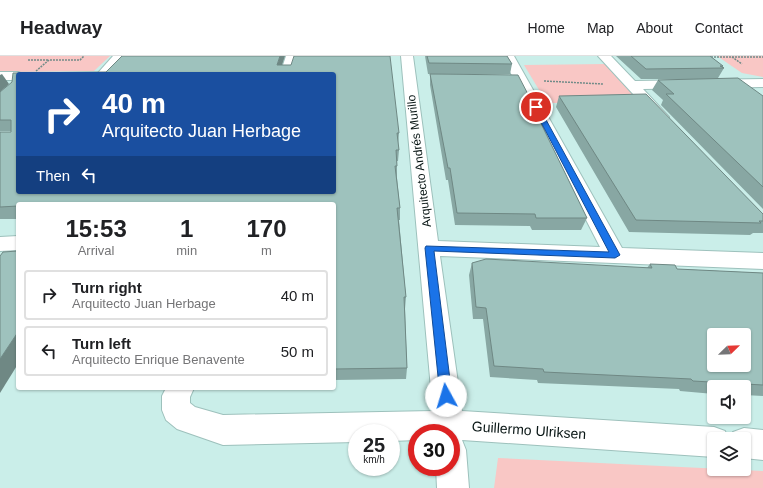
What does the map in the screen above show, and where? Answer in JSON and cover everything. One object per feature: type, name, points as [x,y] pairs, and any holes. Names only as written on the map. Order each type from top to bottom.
[{"type":"street","points":[[105,72],[120,56]]},
{"type":"street","points":[[287,72],[292,56]]},
{"type":"street","name":"Arquitecto Andrés Murillo","points":[[407,56],[418,79],[429,248],[449,424]]},
{"type":"street","points":[[508,56],[514,80],[615,255]]},
{"type":"street","points":[[604,56],[670,125]]},
{"type":"street","points":[[706,57],[758,95]]},
{"type":"street","points":[[0,76],[16,76]]},
{"type":"street","points":[[632,85],[763,83]]},
{"type":"street","points":[[429,248],[763,262]]},
{"type":"street","name":"Guillermo Ulriksen","points":[[179,390],[176,396],[176,410],[187,419],[223,430],[408,435]]},
{"type":"street","name":"Guillermo Ulriksen","points":[[460,436],[707,442]]},
{"type":"street","points":[[751,444],[763,445]]},
{"type":"street","name":"Arquitecto Andrés Murillo","points":[[452,476],[453,488]]},
{"type":"path","points":[[26,60],[80,60],[84,56]]},
{"type":"path","points":[[706,57],[763,57]]},
{"type":"path","points":[[35,72],[49,60]]},
{"type":"path","points":[[514,80],[632,85]]},
{"type":"shaded area","points":[[0,56],[110,56],[94,71],[0,72]]},
{"type":"shaded area","points":[[717,56],[763,56],[763,77],[742,73]]},
{"type":"shaded area","points":[[605,64],[641,103],[547,103],[524,65]]},
{"type":"shaded area","points":[[498,458],[707,468],[707,476],[751,476],[751,470],[763,471],[763,488],[494,488]]},
{"type":"building","points":[[122,56],[280,56],[277,65],[291,65],[294,56],[390,56],[399,133],[397,133],[399,150],[396,150],[397,166],[395,166],[400,208],[397,208],[406,297],[404,297],[407,368],[336,369],[336,202],[16,202],[16,206],[0,207],[0,132],[11,132],[11,120],[0,120],[0,92],[12,82],[13,73],[16,73],[16,194],[336,194],[336,72],[106,72]]},
{"type":"building","points":[[427,56],[507,56],[512,64],[429,63]]},
{"type":"building","points":[[631,56],[710,56],[724,68],[646,69]]},
{"type":"building","points":[[430,74],[518,75],[587,218],[536,218],[535,214],[457,213],[450,168],[448,168]]},
{"type":"building","points":[[738,78],[763,96],[763,187],[666,94],[674,94],[658,80]]},
{"type":"building","points":[[646,94],[763,214],[763,221],[759,221],[761,223],[636,220],[559,96]]},
{"type":"building","points":[[16,251],[16,335],[0,359],[0,256],[3,252]]},
{"type":"building","points":[[486,259],[652,268],[650,264],[675,265],[677,269],[763,273],[763,385],[751,384],[751,380],[707,380],[707,382],[693,381],[691,379],[544,372],[543,369],[494,366],[486,308],[476,307],[472,263]]},
{"type":"route","points":[[446,396],[429,248],[615,255],[536,107]]}]
